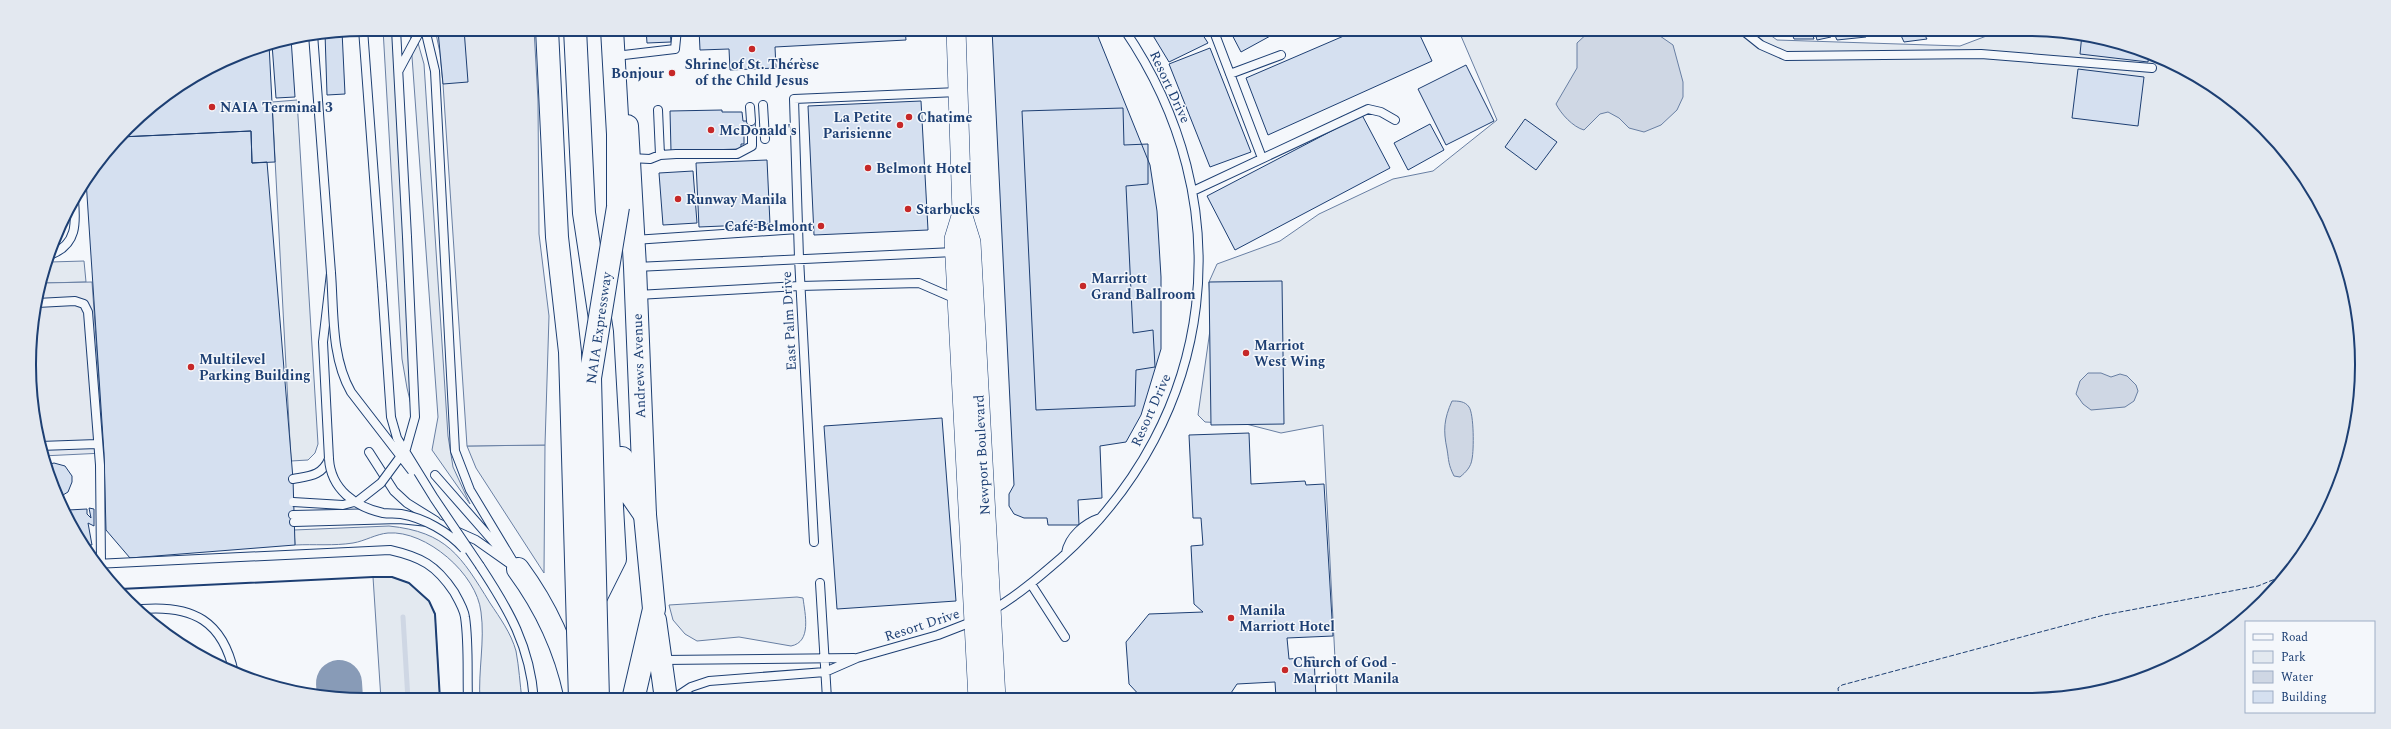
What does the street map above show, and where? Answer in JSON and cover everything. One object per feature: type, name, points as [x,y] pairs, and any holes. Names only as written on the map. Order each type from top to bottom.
[{"type":"main road","points":[[558,36],[574,640],[577,693]]},
{"type":"main road","name":"NAIA Expressway","points":[[558,36],[557,237],[570,352],[577,693]]},
{"type":"main road","points":[[559,36],[592,212],[612,301],[617,379],[617,420],[625,486],[645,515]]},
{"type":"main road","points":[[574,640],[614,559],[602,332],[592,212],[590,36]]},
{"type":"main road","name":"NAIA Expressway","points":[[598,693],[590,378],[618,207],[618,134],[612,36]]},
{"type":"main road","name":"Andrews Avenue","points":[[623,36],[635,267],[645,515],[654,609],[635,693]]},
{"type":"main road","points":[[518,569],[538,599],[555,630],[567,663],[575,693]]},
{"type":"main road","points":[[654,609],[665,693]]},
{"type":"street","name":"Newport Boulevard","points":[[956,36],[962,213],[971,242],[996,693]]},
{"type":"street","name":"Newport Boulevard","points":[[962,213],[954,239],[954,252],[978,693]]},
{"type":"lane","points":[[364,36],[391,416],[397,438],[434,498],[480,566],[513,619],[524,645],[532,675],[533,693]]},
{"type":"lane","points":[[293,502],[343,505],[358,501],[381,483],[406,448],[415,417],[396,36]]},
{"type":"lane","points":[[398,71],[417,36]]},
{"type":"lane","points":[[426,36],[434,71],[455,451],[470,490],[518,569]]},
{"type":"lane","points":[[624,55],[675,49],[676,36]]},
{"type":"lane","name":"Resort Drive","points":[[684,693],[691,688],[709,681],[825,672],[857,658],[938,635],[973,621],[1031,584],[1066,553],[1068,544],[1087,522],[1101,518],[1133,477],[1152,445],[1166,417],[1182,374],[1195,309],[1199,265],[1198,228],[1193,192],[1182,145],[1165,99],[1143,56],[1129,36]]},
{"type":"lane","points":[[1216,36],[1262,158]]},
{"type":"lane","points":[[1750,36],[1761,45],[1786,56],[1981,54],[2152,68]]},
{"type":"lane","points":[[313,40],[338,362],[343,378],[351,392],[434,498]]},
{"type":"lane","points":[[1230,74],[1281,55]]},
{"type":"lane","name":"East Palm Drive","points":[[814,542],[800,286],[794,100],[959,92]]},
{"type":"lane","points":[[763,105],[765,139]]},
{"type":"lane","points":[[750,107],[751,121]]},
{"type":"lane","points":[[658,110],[660,155]]},
{"type":"lane","points":[[1193,192],[1262,158],[1368,110],[1381,112],[1395,120]]},
{"type":"lane","points":[[629,158],[650,159],[660,155],[737,154],[752,146],[752,133]]},
{"type":"lane","points":[[56,253],[62,250],[74,234],[76,223],[75,210]]},
{"type":"lane","points":[[633,240],[798,229]]},
{"type":"lane","points":[[635,267],[799,258],[954,252]]},
{"type":"lane","points":[[331,273],[323,342],[329,459],[332,476],[345,494],[360,505],[383,513]]},
{"type":"lane","points":[[636,296],[800,286],[919,284],[957,299]]},
{"type":"lane","points":[[42,303],[75,300],[84,304],[88,312],[97,444],[100,465],[98,556]]},
{"type":"lane","points":[[46,446],[97,444]]},
{"type":"lane","points":[[369,452],[394,491],[407,503],[438,523],[476,540],[518,569]]},
{"type":"lane","points":[[292,479],[317,475],[326,467],[329,459]]},
{"type":"lane","points":[[435,475],[461,507],[518,569]]},
{"type":"lane","points":[[438,523],[399,519],[294,518],[383,513],[401,514],[425,522],[443,531],[462,546],[480,566]]},
{"type":"lane","points":[[104,564],[390,550],[410,555],[432,565],[446,580],[458,599],[465,616],[468,693]]},
{"type":"lane","points":[[820,583],[827,693]]},
{"type":"lane","points":[[1031,584],[1065,637]]},
{"type":"lane","points":[[145,609],[158,608],[180,610],[205,621],[224,642],[231,665]]},
{"type":"lane","name":"Resort Drive","points":[[661,660],[824,657],[857,658]]},
{"type":"green space","points":[[383,36],[393,36],[413,413],[402,359]]},
{"type":"green space","points":[[411,36],[416,36],[424,64],[448,436],[453,467],[470,504],[432,450],[438,417]]},
{"type":"green space","points":[[1461,36],[1772,36],[1777,40],[1960,46],[1986,36],[2048,37],[2091,42],[2112,47],[2132,53],[2172,70],[2209,91],[2259,132],[2300,182],[2321,219],[2338,259],[2349,300],[2352,322],[2355,364],[2354,386],[2349,429],[2344,450],[2338,470],[2321,510],[2300,547],[2273,581],[2259,597],[2226,625],[2209,638],[2172,659],[2132,676],[2091,687],[2026,693],[1337,693],[1323,425],[1281,433],[1246,424],[1205,422],[1198,415],[1211,323],[1209,282],[1217,264],[1280,241],[1319,214],[1393,179],[1433,171],[1497,120]]},
{"type":"green space","points":[[297,100],[318,444],[315,453],[308,460],[291,461],[272,102]]},
{"type":"green space","points":[[84,261],[86,282],[46,283],[52,262]]},
{"type":"green space","points":[[545,445],[544,573],[476,468],[467,446]]},
{"type":"green space","points":[[389,526],[409,529],[425,534],[439,541],[461,560],[505,626],[516,651],[521,693],[480,693],[482,645],[481,612],[477,598],[470,583],[447,557],[418,539],[403,534],[388,533],[353,543],[295,545],[294,530]]},
{"type":"green space","points":[[373,577],[392,577],[409,583],[429,601],[435,614],[440,693],[381,693]]},
{"type":"green space","points":[[797,597],[803,598],[806,626],[802,639],[798,643],[791,646],[739,637],[697,641],[685,634],[673,620],[669,605]]},
{"type":"shaded area","points":[[436,36],[534,36],[538,101],[539,234],[549,316],[545,445],[467,446],[440,53]]},
{"type":"shaded area","points":[[92,282],[104,453],[49,456],[42,429],[36,364],[39,322],[46,283]]},
{"type":"water","points":[[1584,36],[1660,36],[1673,45],[1683,82],[1683,97],[1677,110],[1661,125],[1644,132],[1629,128],[1619,118],[1608,112],[1600,114],[1584,130],[1572,123],[1561,112],[1556,104],[1577,68],[1577,43]]},
{"type":"water","points":[[2088,373],[2101,373],[2111,377],[2120,374],[2127,376],[2136,385],[2138,391],[2134,401],[2125,407],[2091,410],[2083,404],[2076,394],[2080,381]]},
{"type":"water","points":[[1452,401],[1461,402],[1469,407],[1473,424],[1473,454],[1471,464],[1460,477],[1454,476],[1451,468],[1445,436],[1447,413]]},
{"type":"building","points":[[438,36],[465,36],[468,82],[443,84]]},
{"type":"building","points":[[646,36],[671,36],[671,42],[647,43]]},
{"type":"building","name":"Shrine of St. Thérèse of the Child Jesus","points":[[699,36],[906,36],[906,40],[775,47],[776,68],[730,70],[729,49],[700,50]]},
{"type":"building","name":"Marriott Grand Ballroom","points":[[992,36],[1098,36],[1150,165],[1157,211],[1161,277],[1161,349],[1141,415],[1126,442],[1100,446],[1102,498],[1078,500],[1079,525],[1048,525],[1047,518],[1024,518],[1014,514],[1009,506],[1009,494],[1014,485]]},
{"type":"building","points":[[1153,36],[1204,36],[1208,43],[1169,62]]},
{"type":"building","points":[[1233,36],[1270,36],[1241,52]]},
{"type":"building","points":[[1344,36],[1420,36],[1432,61],[1268,135],[1246,78]]},
{"type":"building","points":[[1793,36],[1813,36],[1814,39],[1794,39]]},
{"type":"building","points":[[1816,36],[1831,36],[1831,37],[1817,40]]},
{"type":"building","points":[[1835,36],[1866,37],[1837,40]]},
{"type":"building","points":[[1901,36],[1925,36],[1927,39],[1904,42]]},
{"type":"building","points":[[342,37],[345,94],[327,95],[325,39]]},
{"type":"building","points":[[2081,41],[2112,47],[2148,60],[2148,62],[2080,54]]},
{"type":"building","points":[[291,44],[295,97],[276,98],[272,49]]},
{"type":"building","points":[[1210,48],[1251,152],[1210,167],[1169,64]]},
{"type":"building","name":"NAIA Terminal 3","points":[[269,50],[275,162],[252,163],[251,131],[128,137],[148,118],[182,91],[219,70]]},
{"type":"building","points":[[1466,65],[1494,121],[1446,145],[1418,89]]},
{"type":"building","points":[[2078,69],[2144,77],[2138,126],[2072,118]]},
{"type":"building","name":"Belmont Hotel","points":[[921,101],[928,230],[814,235],[808,106]]},
{"type":"building","points":[[1123,108],[1124,145],[1148,144],[1148,184],[1126,186],[1133,333],[1153,330],[1155,367],[1136,370],[1135,406],[1036,410],[1022,111]]},
{"type":"building","points":[[722,110],[722,112],[742,112],[743,121],[755,121],[756,133],[744,134],[744,144],[741,144],[741,149],[671,151],[670,111]]},
{"type":"building","points":[[1362,115],[1390,168],[1235,250],[1207,196]]},
{"type":"building","points":[[1525,119],[1557,142],[1536,170],[1505,147]]},
{"type":"building","points":[[1430,124],[1444,150],[1408,170],[1394,143]]},
{"type":"building","name":"Multilevel Parking Building","points":[[251,131],[252,163],[267,162],[293,479],[295,545],[130,558],[106,530],[104,453],[87,189],[104,165],[128,137]]},
{"type":"building","points":[[767,160],[770,224],[699,227],[696,163]]},
{"type":"building","name":"Runway Manila","points":[[693,171],[697,223],[663,225],[659,173]]},
{"type":"building","name":"Marriot West Wing","points":[[1282,281],[1284,424],[1211,425],[1209,282]]},
{"type":"building","points":[[942,418],[956,601],[837,609],[824,426]]},
{"type":"building","points":[[1249,433],[1251,484],[1305,481],[1306,485],[1324,484],[1333,636],[1287,638],[1289,659],[1314,657],[1316,693],[1276,693],[1275,682],[1237,684],[1231,693],[1137,693],[1129,684],[1126,642],[1149,614],[1203,612],[1194,604],[1191,546],[1203,545],[1201,518],[1193,518],[1189,435]]},
{"type":"building","points":[[51,464],[65,466],[72,476],[72,482],[68,492],[63,495],[53,470]]},
{"type":"building","points":[[89,508],[94,509],[94,526],[88,523],[92,545],[90,545],[70,510],[87,509],[87,514],[91,518]]},
{"type":"waterway","points":[[403,617],[408,693]]},
{"type":"taxiway","points":[[339,683],[340,692]]},
{"type":"fence","points":[[1838,693],[1838,688],[1842,685],[2104,615],[2258,586],[2274,579]]},
{"type":"wall","points":[[125,589],[392,577],[409,583],[429,601],[435,614],[440,693]]},
{"type":"place","name":"Shrine of St. Thérèse of the Child Jesus","points":[[752,49]]},
{"type":"place","name":"Bonjour","points":[[672,73]]},
{"type":"place","name":"NAIA Terminal 3","points":[[212,107]]},
{"type":"place","name":"Chatime","points":[[909,117]]},
{"type":"place","name":"La Petite Parisienne","points":[[900,125]]},
{"type":"place","name":"McDonald's","points":[[711,130]]},
{"type":"place","name":"Belmont Hotel","points":[[868,168]]},
{"type":"place","name":"Runway Manila","points":[[678,199]]},
{"type":"place","name":"Starbucks","points":[[908,209]]},
{"type":"place","name":"Café Belmont","points":[[821,226]]},
{"type":"place","name":"Marriott Grand Ballroom","points":[[1083,286]]},
{"type":"place","name":"Marriot West Wing","points":[[1246,353]]},
{"type":"place","name":"Multilevel Parking Building","points":[[191,367]]},
{"type":"place","name":"Manila Marriott Hotel","points":[[1231,618]]},
{"type":"place","name":"Church of God - Marriott Manila","points":[[1285,670]]}]
